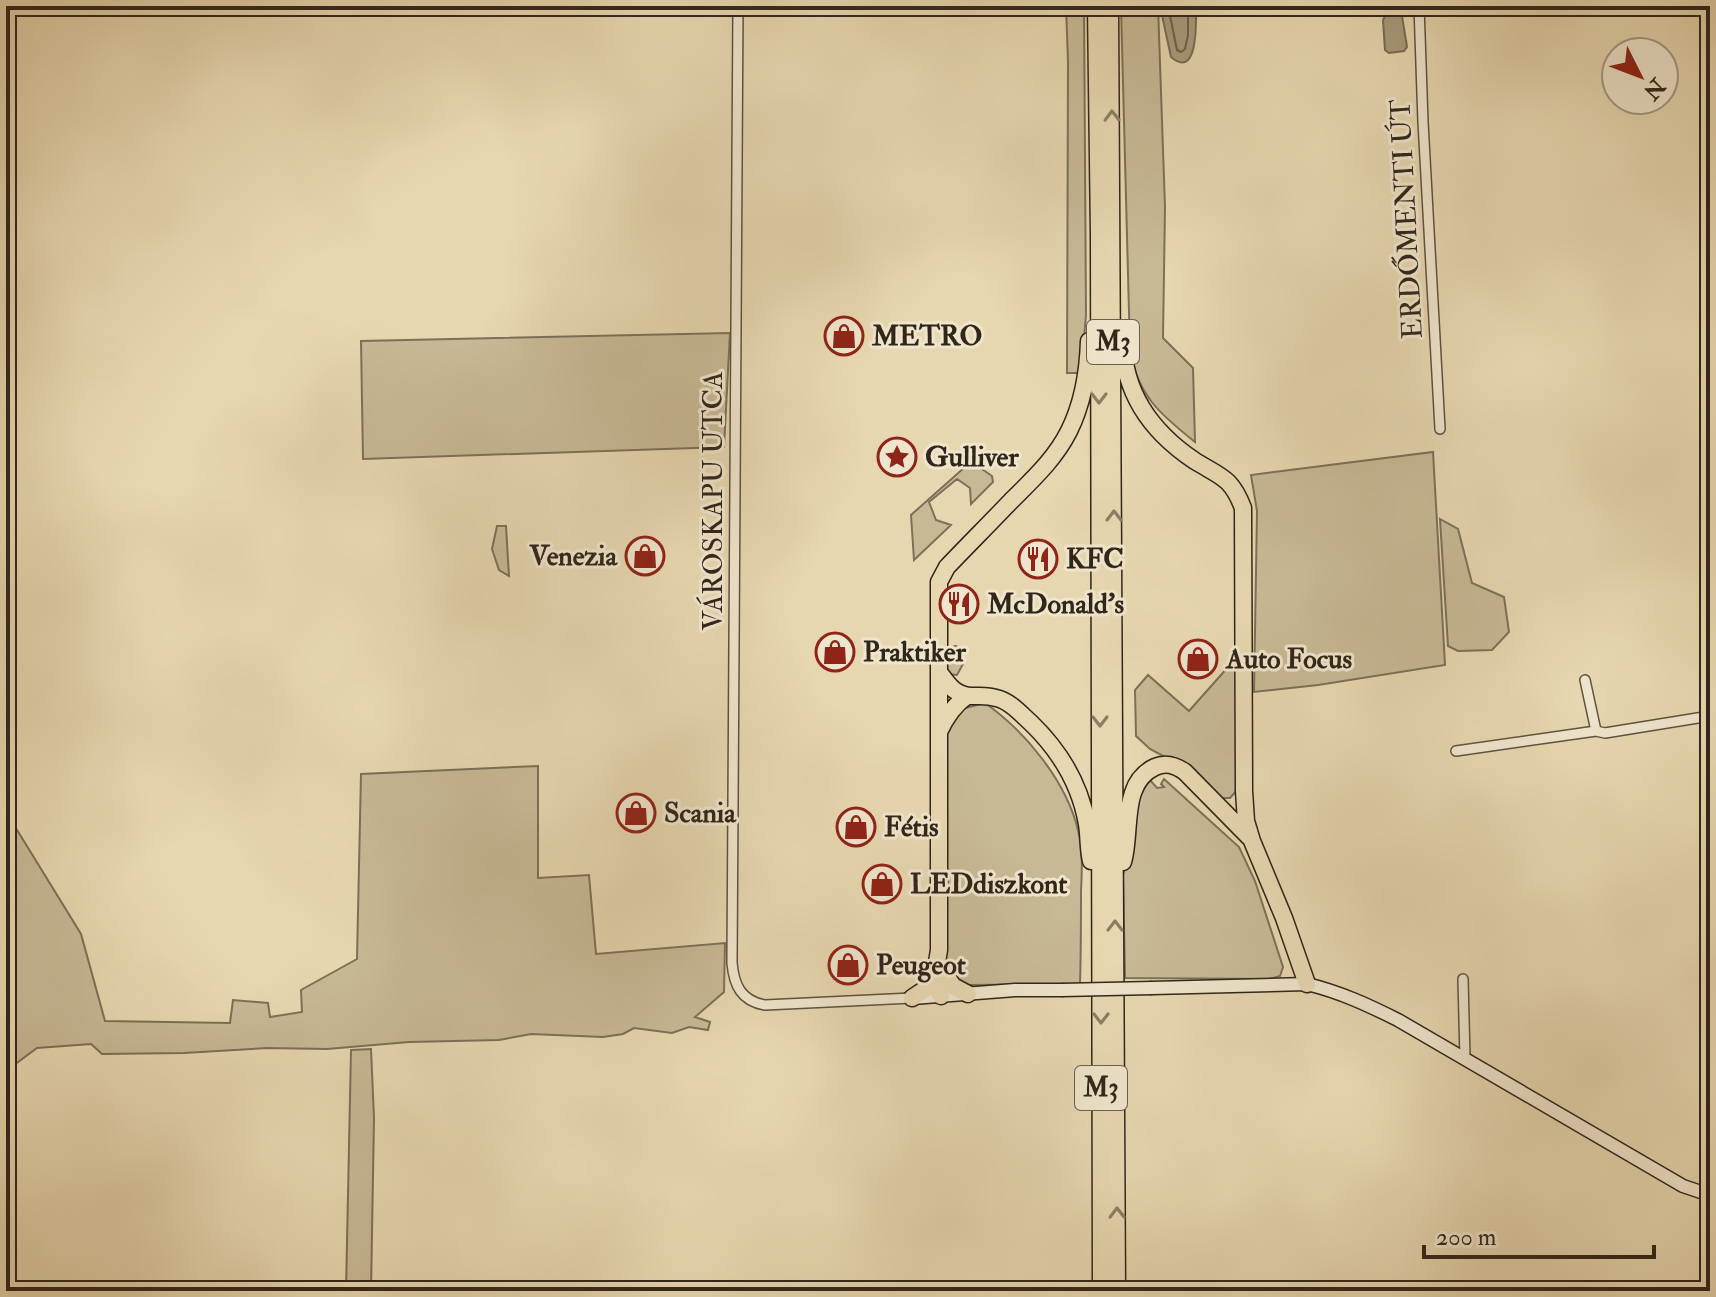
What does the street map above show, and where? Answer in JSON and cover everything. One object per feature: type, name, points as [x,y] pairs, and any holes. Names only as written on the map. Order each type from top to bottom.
[{"type":"highway","name":"M3","points":[[1096,6],[1117,1291]]},
{"type":"highway","name":"M3","points":[[1101,1291],[1113,247],[1110,6]]},
{"type":"highway","points":[[941,996],[944,988],[939,974],[940,577],[1048,465],[1065,438],[1081,399],[1087,371],[1093,270],[1099,236]]},
{"type":"highway","points":[[1113,247],[1120,275],[1123,353],[1135,398],[1154,425],[1176,447],[1231,484],[1243,508],[1241,795],[1236,823]]},
{"type":"highway","points":[[939,672],[962,697]]},
{"type":"highway","points":[[939,699],[945,702],[962,697],[988,696],[1006,702],[1058,752],[1080,796],[1087,823],[1090,859],[1108,883],[1124,856],[1130,800],[1143,776],[1156,766],[1177,766],[1252,841]]},
{"type":"highway","points":[[939,734],[962,697]]},
{"type":"highway","points":[[1215,801],[1228,803],[1241,795]]},
{"type":"highway","points":[[1241,795],[1252,841],[1307,984]]},
{"type":"highway","points":[[939,974],[968,994]]},
{"type":"highway","points":[[912,998],[927,988],[939,974]]},
{"type":"street","name":"VÁROSKAPU UTCA","points":[[738,6],[732,963],[736,986],[750,1001],[765,1005],[912,998]]},
{"type":"street","name":"ERDŐMENTI ÚT","points":[[1419,6],[1440,429]]},
{"type":"street","points":[[1585,680],[1596,731]]},
{"type":"street","points":[[1456,751],[1596,731],[1605,733],[1710,716]]},
{"type":"street","points":[[1463,979],[1465,1058]]},
{"type":"street","points":[[912,998],[1062,990],[1307,984],[1361,1001],[1683,1186],[1710,1195]]},
{"type":"shaded area","points":[[1066,6],[1084,6],[1086,315],[1081,373],[1067,373]]},
{"type":"shaded area","points":[[1121,6],[1158,6],[1165,207],[1163,338],[1193,368],[1195,442],[1172,423],[1145,392],[1130,351]]},
{"type":"shaded area","points":[[730,333],[724,447],[363,459],[361,341]]},
{"type":"shaded area","points":[[1433,452],[1445,665],[1254,692],[1257,511],[1251,475]]},
{"type":"shaded area","points":[[965,467],[979,467],[992,476],[993,482],[971,504],[970,488],[957,479],[929,502],[936,520],[951,525],[914,560],[911,515]]},
{"type":"shaded area","points":[[1440,519],[1458,529],[1472,583],[1504,597],[1509,632],[1492,650],[1458,651],[1448,646]]},
{"type":"shaded area","points":[[497,526],[506,526],[509,576],[499,570],[492,549]]},
{"type":"shaded area","points":[[955,646],[963,648],[963,664],[957,675],[947,674],[946,650]]},
{"type":"shaded area","points":[[1237,657],[1237,790],[1230,798],[1217,798],[1136,736],[1135,690],[1148,675],[1189,711]]},
{"type":"shaded area","points":[[985,703],[1015,728],[1042,759],[1072,812],[1081,853],[1080,984],[968,985],[959,984],[950,974],[943,922],[942,765],[949,722],[965,708]]},
{"type":"shaded area","points":[[538,766],[538,878],[589,875],[596,954],[725,943],[724,992],[695,1017],[710,1022],[708,1030],[689,1027],[672,1033],[634,1028],[623,1034],[603,1037],[531,1034],[499,1040],[184,1053],[102,1054],[91,1044],[37,1048],[6,1071],[6,812],[81,934],[105,1021],[230,1023],[233,1000],[268,1003],[270,1017],[302,1012],[301,990],[357,959],[361,774]]},
{"type":"shaded area","points":[[1164,779],[1239,847],[1255,881],[1283,967],[1280,976],[1269,979],[1125,978],[1123,875],[1135,813],[1150,780],[1157,788],[1164,787],[1161,784]]},
{"type":"shaded area","points":[[371,1049],[374,1118],[371,1291],[346,1291],[351,1050]]},
{"type":"water","points":[[1160,6],[1196,6],[1194,45],[1187,61],[1180,62],[1171,57]]},
{"type":"water","points":[[1385,16],[1402,16],[1407,47],[1404,51],[1389,53],[1385,50]]},
{"type":"place","name":"METRO","points":[[844,336]]},
{"type":"place","name":"Gulliver","points":[[897,457]]},
{"type":"place","name":"Venezia","points":[[645,556]]},
{"type":"place","name":"KFC","points":[[1038,559]]},
{"type":"place","name":"McDonald's","points":[[959,604]]},
{"type":"place","name":"Praktiker","points":[[835,652]]},
{"type":"place","name":"Auto Focus","points":[[1198,659]]},
{"type":"place","name":"Scania","points":[[636,813]]},
{"type":"place","name":"Fétis","points":[[856,827]]},
{"type":"place","name":"LEDdiszkont","points":[[882,884]]},
{"type":"place","name":"Peugeot","points":[[848,965]]}]
